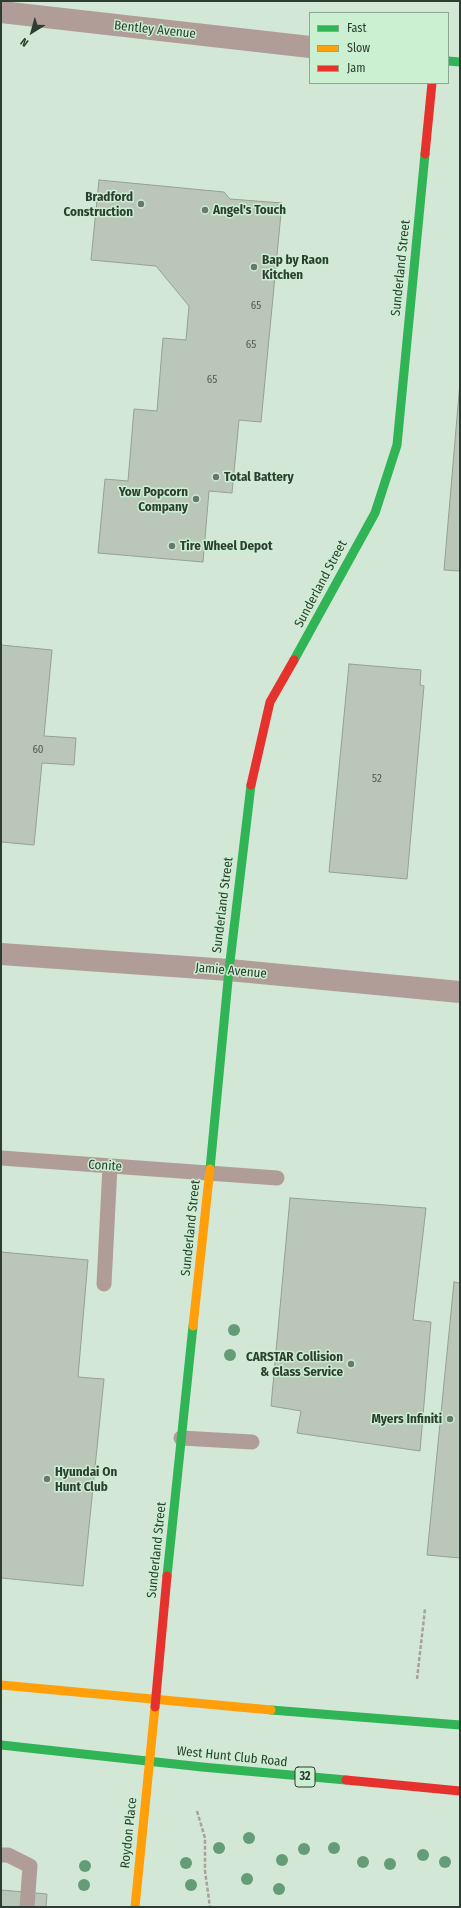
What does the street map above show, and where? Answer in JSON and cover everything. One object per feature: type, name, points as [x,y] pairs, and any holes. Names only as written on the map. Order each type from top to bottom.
[{"type":"street","name":"Bentley Avenue","points":[[1,12],[309,46]]},
{"type":"street","points":[[449,61],[460,62]]},
{"type":"street","name":"Sunderland Street","points":[[150,1762],[181,1438],[210,1174],[229,970],[252,776],[270,702],[314,625],[375,512],[397,445],[432,84]]},
{"type":"street","name":"Jamie Avenue","points":[[1,954],[229,970],[460,992]]},
{"type":"street","points":[[1,1685],[155,1700],[460,1725]]},
{"type":"street","name":"West Hunt Club Road","points":[[1,1745],[150,1762],[460,1791]]},
{"type":"street","name":"Roydon Place","points":[[135,1907],[150,1762]]},
{"type":"lane","name":"Conite","points":[[1,1158],[277,1178]]},
{"type":"lane","points":[[104,1284],[110,1166]]},
{"type":"lane","points":[[181,1438],[252,1442]]},
{"type":"lane","points":[[1,1855],[8,1855],[30,1866],[27,1907]]},
{"type":"path","points":[[417,1679],[425,1609]]},
{"type":"path","points":[[197,1811],[205,1838],[205,1871],[210,1907]]},
{"type":"building","points":[[99,180],[224,192],[230,199],[282,203],[261,422],[239,420],[232,493],[209,491],[203,562],[98,553],[105,479],[128,481],[134,409],[157,411],[163,338],[186,340],[189,306],[156,266],[91,260]]},
{"type":"building","points":[[460,382],[460,571],[444,570]]},
{"type":"building","points":[[1,645],[52,650],[44,736],[76,738],[74,765],[42,763],[34,845],[1,842]]},
{"type":"building","points":[[349,664],[421,670],[420,685],[424,686],[407,879],[329,872]]},
{"type":"building","name":"CARSTAR Collision & Glass Service","points":[[290,1198],[426,1208],[413,1320],[431,1322],[420,1451],[297,1433],[301,1411],[271,1406]]},
{"type":"building","name":"Hyundai On Hunt Club","points":[[1,1252],[88,1260],[78,1377],[104,1379],[83,1586],[1,1578]]},
{"type":"building","name":"Myers Infiniti","points":[[454,1282],[460,1283],[460,1558],[427,1555]]},
{"type":"building","points":[[1,1890],[47,1894],[46,1907],[1,1907]]},
{"type":"traffic: fast","points":[[449,61],[460,62]]},
{"type":"traffic: fast","points":[[294,660],[375,513],[397,445],[425,154]]},
{"type":"traffic: fast","points":[[210,1169],[229,970],[251,785]]},
{"type":"traffic: fast","points":[[167,1576],[193,1326]]},
{"type":"traffic: fast","points":[[271,1710],[460,1725]]},
{"type":"traffic: fast","points":[[1,1745],[202,1767],[346,1780]]},
{"type":"traffic: slow","points":[[193,1326],[210,1169]]},
{"type":"traffic: slow","points":[[1,1685],[271,1710]]},
{"type":"traffic: slow","points":[[135,1907],[155,1707]]},
{"type":"traffic: jam","points":[[425,154],[432,84]]},
{"type":"traffic: jam","points":[[251,785],[270,702],[294,660]]},
{"type":"traffic: jam","points":[[155,1707],[167,1576]]},
{"type":"traffic: jam","points":[[346,1780],[460,1791]]},
{"type":"place","name":"Bradford Construction","points":[[141,204]]},
{"type":"place","name":"Angel's Touch","points":[[205,210]]},
{"type":"place","name":"Bap by Raon Kitchen","points":[[254,267]]},
{"type":"place","name":"Total Battery","points":[[216,477]]},
{"type":"place","name":"Yow Popcorn Company","points":[[196,499]]},
{"type":"place","name":"Tire Wheel Depot","points":[[172,546]]},
{"type":"place","name":"CARSTAR Collision & Glass Service","points":[[351,1364]]},
{"type":"place","name":"Myers Infiniti","points":[[450,1419]]},
{"type":"place","name":"Hyundai On Hunt Club","points":[[47,1479]]}]
